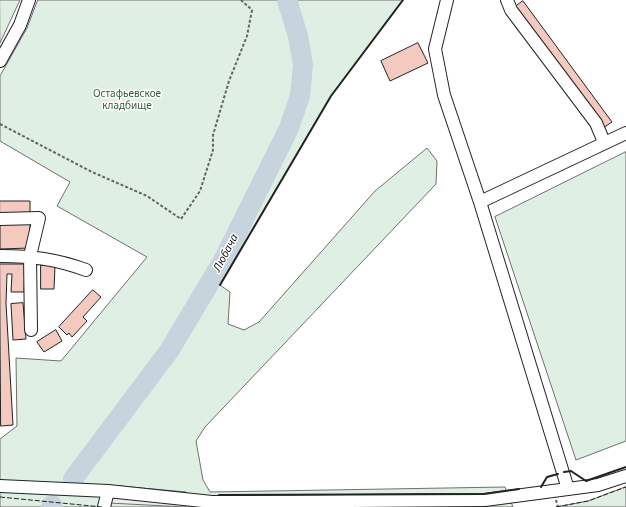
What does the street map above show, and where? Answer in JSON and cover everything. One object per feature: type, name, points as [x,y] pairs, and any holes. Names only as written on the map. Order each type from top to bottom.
[{"type":"street","points":[[0,61],[20,25],[30,0]]},
{"type":"street","points":[[447,0],[435,49],[444,95],[480,202],[568,489]]},
{"type":"street","points":[[507,0],[511,10],[596,123],[604,142]]},
{"type":"street","points":[[480,202],[604,142],[626,133]]},
{"type":"street","points":[[0,219],[39,218],[30,256],[31,330]]},
{"type":"street","points":[[0,256],[30,256],[63,261],[86,270]]},
{"type":"street","points":[[0,486],[108,491],[212,502],[485,500],[598,485],[626,476]]},
{"type":"street","points":[[104,507],[108,491]]},
{"type":"path","points":[[0,124],[92,172],[147,196],[181,219],[200,191],[213,150],[213,135],[229,81],[247,36],[252,10],[241,0]]},
{"type":"green space","points":[[0,0],[20,0],[0,43]]},
{"type":"green space","name":"Остафьевское кладбище","points":[[38,0],[403,0],[331,96],[220,285],[230,292],[228,324],[244,330],[259,322],[375,191],[427,148],[437,161],[436,184],[205,427],[196,441],[203,480],[210,492],[505,487],[513,507],[0,507],[0,439],[17,426],[16,358],[61,361],[147,257],[57,206],[70,182],[0,141],[0,76],[27,28]]},
{"type":"green space","points":[[626,152],[626,441],[576,460],[495,217]]},
{"type":"green space","points":[[626,487],[626,507],[556,507],[588,501]]},
{"type":"shaded area","points":[[109,485],[186,492],[185,507],[109,503]]},
{"type":"building","points":[[523,1],[612,122],[603,128],[515,7]]},
{"type":"building","points":[[418,43],[428,63],[390,81],[381,61]]},
{"type":"building","points":[[0,201],[30,201],[30,213],[0,213]]},
{"type":"building","points":[[30,224],[30,248],[0,249],[0,225]]},
{"type":"building","points":[[0,264],[25,264],[24,292],[11,292],[12,274],[7,274],[6,303],[13,425],[1,426]]},
{"type":"building","points":[[41,265],[55,266],[54,289],[41,289]]},
{"type":"building","points":[[93,290],[101,297],[83,317],[87,321],[72,337],[69,333],[67,335],[59,327]]},
{"type":"building","points":[[23,303],[26,339],[13,340],[11,304]]},
{"type":"building","points":[[56,330],[62,341],[44,352],[37,342]]},
{"type":"waterway","name":"Любача","points":[[73,479],[169,351],[224,259],[289,128],[300,96],[303,65],[298,36],[287,0]]},
{"type":"fence","points":[[556,507],[588,501],[626,487]]},
{"type":"fence","points":[[0,497],[102,507]]},
{"type":"wall","points":[[220,285],[331,96],[403,0]]},
{"type":"wall","points":[[564,472],[571,471],[586,481],[626,467]]},
{"type":"wall","points":[[541,487],[547,477],[558,474]]},
{"type":"wall","points":[[219,495],[484,494],[519,489]]}]
